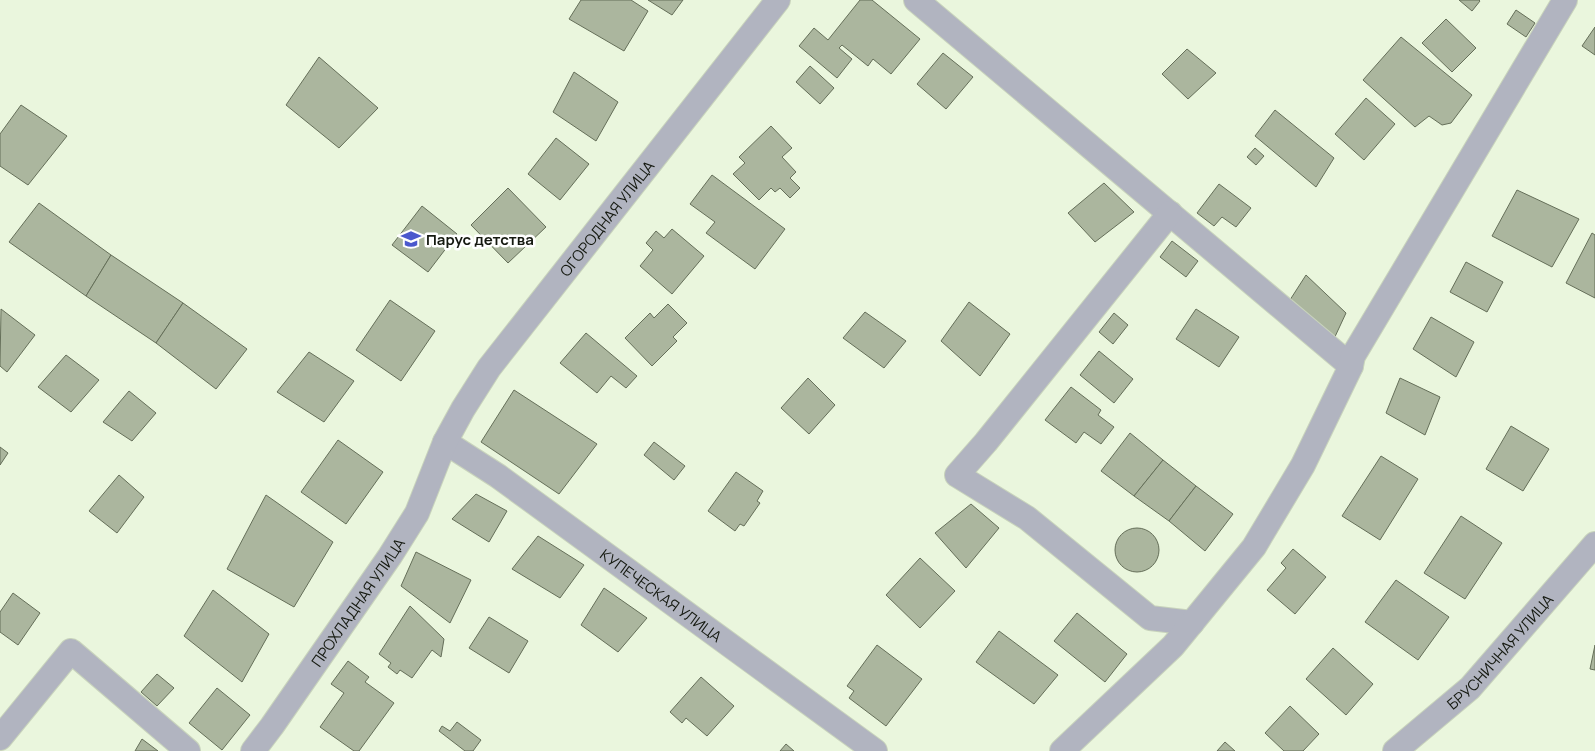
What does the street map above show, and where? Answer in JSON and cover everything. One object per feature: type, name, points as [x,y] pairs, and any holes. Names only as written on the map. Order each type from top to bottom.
[{"type":"street","name":"ОГОРОДНАЯ УЛИЦА","points":[[445,442],[489,368],[778,0]]},
{"type":"street","points":[[916,0],[1351,366]]},
{"type":"street","points":[[1062,751],[1173,646],[1254,547],[1303,465],[1351,366],[1353,356],[1566,0]]},
{"type":"street","points":[[1170,213],[986,442],[957,475],[1027,518],[1150,618],[1192,623]]},
{"type":"street","name":"ПРОХЛАДНАЯ УЛИЦА","points":[[253,751],[418,513],[445,442]]},
{"type":"street","name":"КУПЕЧЕСКАЯ УЛИЦА","points":[[445,442],[498,476],[875,751]]},
{"type":"street","name":"БРУСНИЧНАЯ УЛИЦА","points":[[1395,751],[1470,688],[1595,544]]},
{"type":"street","points":[[0,738],[71,651],[188,751]]},
{"type":"building","points":[[581,0],[631,0],[648,11],[624,51],[569,19]]},
{"type":"building","points":[[648,0],[683,0],[672,15]]},
{"type":"building","points":[[860,0],[872,0],[920,39],[891,74],[873,59],[868,66],[842,45],[839,48],[852,59],[837,78],[799,46],[814,28],[828,40]]},
{"type":"building","points":[[1459,0],[1479,0],[1480,1],[1472,11]]},
{"type":"building","points":[[1516,10],[1535,23],[1526,37],[1507,24]]},
{"type":"building","points":[[1446,19],[1476,48],[1452,72],[1422,43]]},
{"type":"building","points":[[1595,27],[1595,55],[1582,46]]},
{"type":"building","points":[[1401,37],[1472,95],[1451,123],[1442,125],[1429,116],[1415,127],[1363,80]]},
{"type":"building","points":[[1187,49],[1216,73],[1188,99],[1162,74]]},
{"type":"building","points":[[943,53],[973,77],[946,109],[917,84]]},
{"type":"building","points":[[319,57],[378,108],[339,148],[286,105]]},
{"type":"building","points":[[810,66],[834,88],[820,104],[796,82]]},
{"type":"building","points":[[574,72],[618,102],[596,141],[553,112]]},
{"type":"building","points":[[1366,98],[1395,124],[1364,160],[1335,134]]},
{"type":"building","points":[[21,105],[67,136],[28,185],[0,166],[0,134]]},
{"type":"building","points":[[1275,110],[1334,158],[1316,187],[1255,136]]},
{"type":"building","points":[[771,126],[792,148],[782,157],[796,172],[790,178],[800,188],[790,198],[780,188],[775,192],[771,188],[759,200],[733,174],[745,163],[739,157]]},
{"type":"building","points":[[556,138],[589,164],[560,200],[528,174]]},
{"type":"building","points":[[1255,148],[1264,156],[1256,165],[1247,157]]},
{"type":"building","points":[[712,175],[785,229],[755,269],[706,233],[715,222],[690,204]]},
{"type":"building","points":[[1104,183],[1134,212],[1095,242],[1068,213]]},
{"type":"building","points":[[1219,184],[1251,208],[1236,227],[1222,217],[1214,226],[1197,213]]},
{"type":"building","points":[[508,188],[546,227],[508,263],[471,225]]},
{"type":"building","points":[[1517,190],[1579,219],[1552,267],[1492,236]]},
{"type":"building","points":[[39,203],[111,255],[86,296],[9,242]]},
{"type":"building","points":[[422,206],[457,234],[428,272],[392,245]]},
{"type":"building","points":[[672,229],[704,256],[672,294],[640,266],[653,250],[646,243],[656,231],[664,238]]},
{"type":"building","points":[[1592,233],[1595,235],[1595,298],[1566,283]]},
{"type":"building","points":[[1172,241],[1198,261],[1186,277],[1160,257]]},
{"type":"building","points":[[111,255],[183,303],[156,343],[86,296]]},
{"type":"building","points":[[1466,262],[1503,282],[1487,312],[1450,292]]},
{"type":"building","points":[[1306,275],[1346,313],[1333,341],[1288,303]]},
{"type":"building","points":[[390,300],[435,331],[401,381],[356,350]]},
{"type":"building","points":[[969,302],[1010,334],[980,376],[941,341]]},
{"type":"building","points":[[183,303],[247,349],[216,389],[156,343]]},
{"type":"building","points":[[668,304],[687,323],[673,337],[677,341],[652,366],[625,338],[650,313],[654,318]]},
{"type":"building","points":[[1,309],[35,335],[7,372],[0,366]]},
{"type":"building","points":[[1196,309],[1239,337],[1219,367],[1176,339]]},
{"type":"building","points":[[865,312],[906,341],[884,368],[843,338]]},
{"type":"building","points":[[1114,313],[1128,325],[1113,344],[1099,332]]},
{"type":"building","points":[[1431,317],[1474,342],[1456,377],[1413,349]]},
{"type":"building","points":[[586,333],[637,376],[626,388],[611,376],[597,393],[560,363]]},
{"type":"building","points":[[1099,351],[1133,379],[1114,403],[1080,375]]},
{"type":"building","points":[[309,352],[354,381],[324,422],[277,392]]},
{"type":"building","points":[[66,355],[99,380],[71,412],[38,387]]},
{"type":"building","points":[[808,378],[835,405],[809,434],[781,408]]},
{"type":"building","points":[[1400,378],[1440,397],[1425,435],[1386,413]]},
{"type":"building","points":[[1071,387],[1101,410],[1098,415],[1114,427],[1101,444],[1084,432],[1076,443],[1045,420]]},
{"type":"building","points":[[514,390],[597,444],[559,494],[481,442]]},
{"type":"building","points":[[129,391],[156,413],[132,441],[103,422]]},
{"type":"building","points":[[1511,426],[1549,449],[1523,491],[1486,469]]},
{"type":"building","points":[[1130,433],[1163,460],[1134,496],[1101,471]]},
{"type":"building","points":[[338,440],[383,472],[346,524],[301,492]]},
{"type":"building","points":[[654,442],[685,466],[674,480],[644,455]]},
{"type":"building","points":[[0,447],[8,453],[0,465]]},
{"type":"building","points":[[1381,456],[1418,479],[1380,540],[1342,516]]},
{"type":"building","points":[[1163,460],[1196,486],[1169,521],[1134,496]]},
{"type":"building","points":[[736,472],[763,491],[757,501],[760,503],[744,526],[740,524],[735,531],[708,511]]},
{"type":"building","points":[[119,475],[144,497],[117,533],[89,511]]},
{"type":"building","points":[[1196,486],[1233,514],[1205,551],[1169,521]]},
{"type":"building","points":[[476,494],[507,511],[489,542],[452,519]]},
{"type":"building","points":[[266,495],[333,542],[294,607],[227,569]]},
{"type":"building","points":[[971,504],[999,528],[966,568],[935,533]]},
{"type":"building","points":[[1461,516],[1502,543],[1465,599],[1424,573]]},
{"type":"building","points":[[1141,528],[1153,534],[1158,541],[1158,559],[1153,566],[1146,571],[1133,572],[1121,566],[1116,559],[1115,546],[1121,534],[1128,529]]},
{"type":"building","points":[[538,536],[584,565],[560,598],[512,569]]},
{"type":"building","points":[[1293,549],[1326,577],[1295,614],[1267,590],[1286,568],[1281,563]]},
{"type":"building","points":[[416,552],[471,580],[450,623],[401,586]]},
{"type":"building","points":[[920,558],[955,591],[920,628],[886,595]]},
{"type":"building","points":[[1396,580],[1449,617],[1418,660],[1365,622]]},
{"type":"building","points":[[604,588],[647,618],[618,652],[581,625]]},
{"type":"building","points":[[213,590],[269,634],[242,682],[184,636]]},
{"type":"building","points":[[13,593],[40,613],[18,645],[0,632],[0,612]]},
{"type":"building","points":[[410,606],[444,639],[441,657],[432,650],[412,678],[400,670],[397,674],[388,667],[391,663],[379,654]]},
{"type":"building","points":[[1077,613],[1127,654],[1105,682],[1054,641]]},
{"type":"building","points":[[489,617],[528,641],[509,673],[469,648]]},
{"type":"building","points":[[999,631],[1058,675],[1034,704],[976,662]]},
{"type":"building","points":[[877,645],[922,679],[886,726],[849,698],[854,691],[847,686]]},
{"type":"building","points":[[1595,645],[1595,670],[1590,669]]},
{"type":"building","points":[[1333,648],[1373,684],[1346,715],[1306,679]]},
{"type":"building","points":[[348,661],[369,677],[365,682],[394,703],[359,751],[354,751],[320,727],[344,693],[331,684]]},
{"type":"building","points":[[157,674],[174,688],[157,706],[141,692]]},
{"type":"building","points":[[701,677],[734,706],[707,736],[686,718],[682,723],[670,712]]},
{"type":"building","points":[[217,688],[250,715],[222,750],[189,723]]},
{"type":"building","points":[[1290,706],[1319,734],[1303,751],[1284,751],[1265,733]]},
{"type":"building","points":[[457,722],[481,740],[473,751],[465,751],[439,731],[442,726],[450,731]]},
{"type":"building","points":[[142,739],[158,751],[135,751]]},
{"type":"building","points":[[1225,742],[1235,751],[1217,751]]},
{"type":"building","points":[[786,744],[794,751],[780,751]]},
{"type":"place","name":"Парус детства","points":[[411,239]]}]
